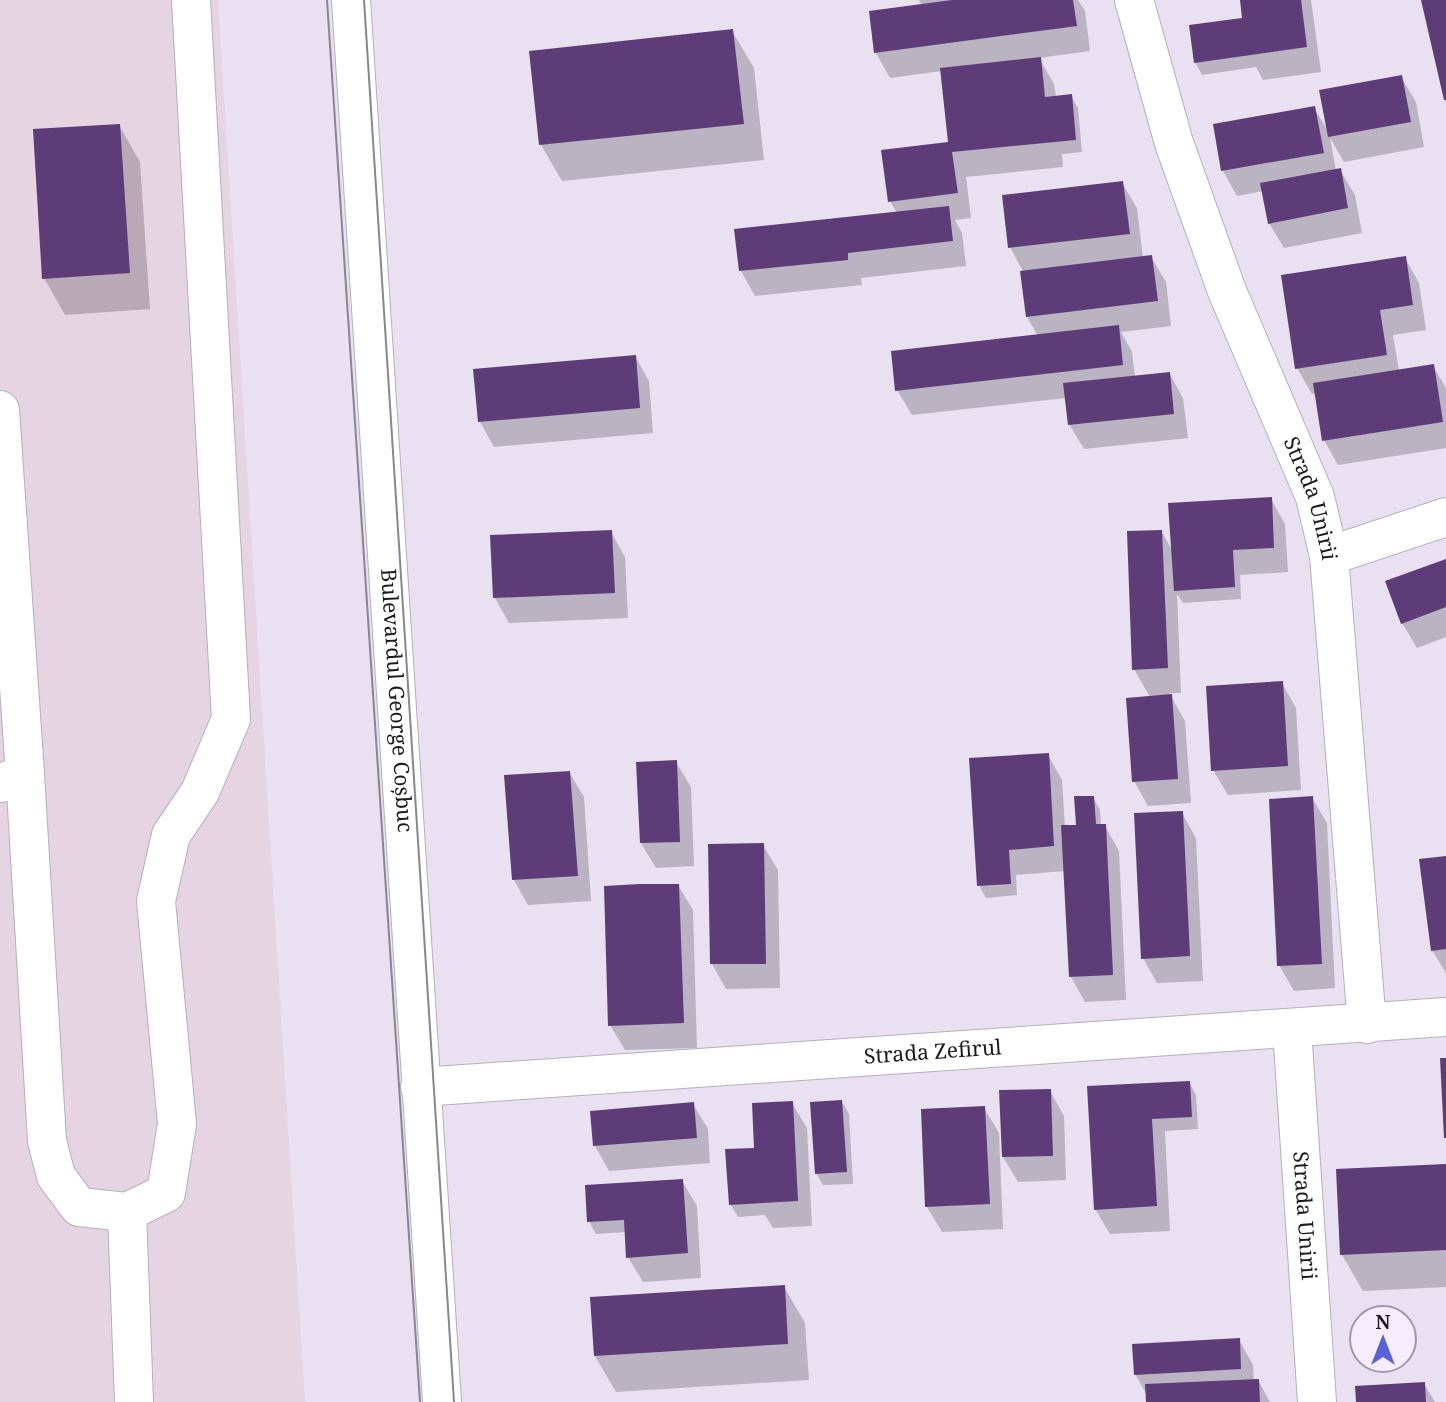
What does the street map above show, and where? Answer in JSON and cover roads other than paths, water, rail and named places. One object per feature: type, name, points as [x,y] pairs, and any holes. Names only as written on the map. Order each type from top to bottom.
[{"type":"street","points":[[0,410],[12,779],[47,1141],[56,1176],[79,1207],[127,1212],[166,1193],[177,1124],[156,901],[171,835],[200,792],[231,719],[191,0]]},
{"type":"street","name":"Bulevardul George Coșbuc","points":[[351,0],[442,1402]]},
{"type":"street","name":"Strada Unirii","points":[[1134,0],[1174,143],[1227,291],[1315,497],[1329,556],[1367,1024]]},
{"type":"street","points":[[1329,556],[1446,517]]},
{"type":"street","name":"Strada Zefirul","points":[[420,1087],[1446,1017]]},
{"type":"street","name":"Strada Unirii","points":[[1292,1029],[1317,1402]]},
{"type":"street","points":[[127,1212],[134,1402]]},
{"type":"tram line","points":[[327,0],[420,1402]]},
{"type":"tram line","points":[[364,0],[454,1402]]}]
